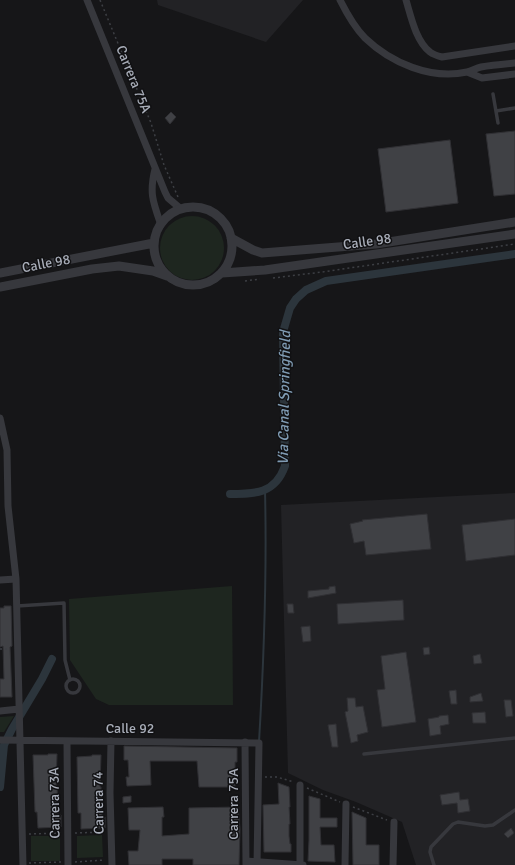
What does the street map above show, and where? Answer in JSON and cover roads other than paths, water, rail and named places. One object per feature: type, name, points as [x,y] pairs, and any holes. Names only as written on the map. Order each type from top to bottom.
[{"type":"street","name":"Carrera 75A","points":[[87,0],[168,198],[181,209]]},
{"type":"street","points":[[340,0],[351,20],[365,38],[382,52],[402,63],[423,70],[445,73],[467,72],[480,67],[515,62]]},
{"type":"street","points":[[406,0],[422,44],[432,54],[442,57],[515,46]]},
{"type":"street","points":[[467,72],[482,78],[515,74]]},
{"type":"street","points":[[155,169],[151,191],[152,200],[161,224]]},
{"type":"street","points":[[200,208],[212,212],[222,220],[229,231],[232,250],[231,257],[222,274],[206,284],[193,286],[180,283],[169,277],[157,262],[154,242],[158,230],[161,224],[170,215],[181,209],[200,208]]},
{"type":"street","name":"Calle 98","points":[[231,238],[253,250],[262,252],[376,244],[515,222]]},
{"type":"street","name":"Calle 98","points":[[222,274],[265,270],[515,234]]},
{"type":"street","name":"Calle 98","points":[[0,272],[154,242]]},
{"type":"street","name":"Calle 98","points":[[0,287],[92,268],[119,266],[153,271],[169,277]]},
{"type":"street","points":[[0,418],[7,450],[4,465],[16,579],[19,711],[17,739],[23,865]]},
{"type":"street","points":[[0,497],[8,506]]},
{"type":"street","points":[[0,580],[16,579]]},
{"type":"street","points":[[0,711],[19,711]]},
{"type":"street","name":"Calle 92","points":[[0,740],[259,743]]},
{"type":"street","name":"Carrera 73A","points":[[67,741],[68,865]]},
{"type":"street","name":"Carrera 74","points":[[111,741],[110,793],[112,865]]},
{"type":"street","name":"Carrera 75A","points":[[245,742],[246,863]]},
{"type":"street","name":"Carrera 75A","points":[[257,864],[259,743]]},
{"type":"street","points":[[246,863],[302,865],[300,784]]},
{"type":"street","points":[[345,865],[346,804]]},
{"type":"street","points":[[393,865],[394,822]]},
{"type":"lane","points":[[493,94],[498,123]]},
{"type":"lane","points":[[496,111],[515,108]]},
{"type":"lane","points":[[17,606],[64,603],[66,660],[70,680],[67,683],[67,689],[72,694],[76,693],[80,689],[80,684],[75,679],[70,680]]},
{"type":"lane","points":[[364,754],[515,738]]},
{"type":"lane","points":[[434,865],[430,852],[431,847],[452,824],[458,822],[485,826],[493,825],[515,810]]},
{"type":"waterway","name":"Via Canal Springfield","points":[[230,494],[256,493],[270,487],[276,482],[285,466],[283,332],[290,308],[296,299],[306,290],[326,281],[515,254]]},
{"type":"waterway","points":[[259,742],[265,616],[265,490]]},
{"type":"waterway","name":"Via Canal Springfield","points":[[0,787],[4,745],[52,659]]}]
